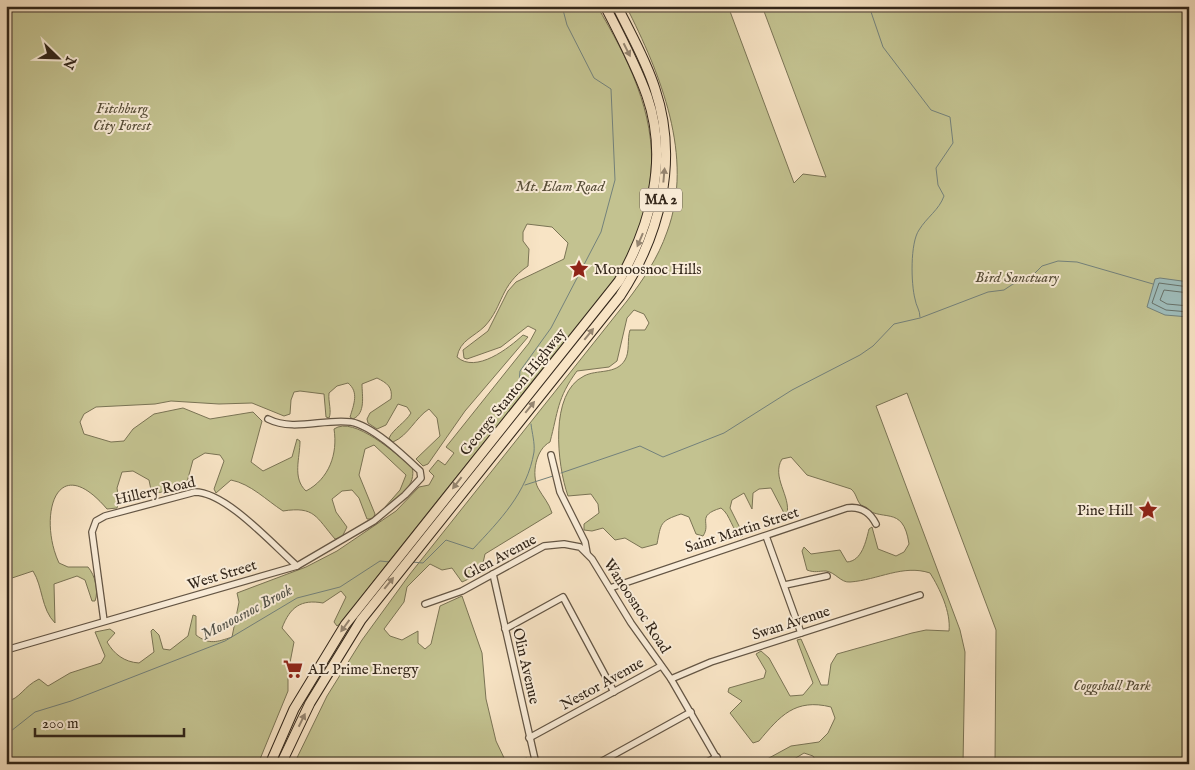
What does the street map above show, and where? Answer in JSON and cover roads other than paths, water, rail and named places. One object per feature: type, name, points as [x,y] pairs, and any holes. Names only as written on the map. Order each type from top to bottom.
[{"type":"highway","name":"George Stanton Highway","points":[[281,764],[322,682],[399,564],[619,281],[644,230],[652,200],[656,172],[654,126],[641,80],[605,6]]},
{"type":"highway","name":"George Stanton Highway","points":[[270,764],[294,709],[317,667],[345,625],[385,573],[413,554],[620,296],[640,263],[653,233],[664,179],[666,154],[663,123],[650,75],[617,6]]},
{"type":"street","name":"West Street","points":[[6,650],[297,566],[374,522],[421,478],[420,471],[413,464],[378,436],[359,425],[344,422],[277,423],[268,419]]},
{"type":"street","name":"Wanoosnoc Road","points":[[551,454],[560,492],[585,542],[587,553],[631,623],[671,679],[720,764]]},
{"type":"street","name":"Hillery Road","points":[[104,621],[92,532],[96,521],[105,516],[195,492],[205,493],[226,502],[297,566]]},
{"type":"street","name":"Saint Martin Street","points":[[610,588],[854,507],[866,511],[876,524]]},
{"type":"street","points":[[766,536],[801,633]]},
{"type":"street","name":"Glen Avenue","points":[[425,604],[462,591],[548,545],[580,547],[587,553]]},
{"type":"street","name":"Olin Avenue","points":[[493,574],[536,764]]},
{"type":"street","points":[[785,585],[826,576]]},
{"type":"street","name":"Swan Avenue","points":[[671,679],[711,662],[920,595]]},
{"type":"street","points":[[505,629],[563,597],[614,692]]},
{"type":"street","name":"Nestor Avenue","points":[[529,738],[661,666]]},
{"type":"street","points":[[597,764],[691,712]]},
{"type":"street","points":[[703,764],[717,757]]},
{"type":"water","points":[[1155,279],[1189,282],[1189,317],[1165,315],[1147,307]]},
{"type":"waterway","name":"Monoosnoc Brook","points":[[518,394],[520,371],[551,328],[601,232],[615,180],[611,89],[594,78],[567,25],[562,6]]},
{"type":"waterway","points":[[869,6],[883,47],[931,110],[950,117],[953,143],[936,168],[938,185],[944,196],[919,230],[914,244],[913,284],[920,317]]},
{"type":"waterway","points":[[561,473],[640,446],[663,457],[724,433],[792,390],[860,355],[873,346],[894,324],[920,318],[988,292],[1004,290],[1013,284],[1031,277],[1042,266],[1058,261],[1077,262],[1153,284]]},
{"type":"waterway","name":"Monoosnoc Brook","points":[[412,562],[423,563],[446,540],[473,549],[493,527],[519,493],[530,467],[534,452],[531,424]]},
{"type":"waterway","points":[[525,485],[553,476]]},
{"type":"waterway","name":"Monoosnoc Brook","points":[[6,735],[35,712],[71,701],[225,641],[297,598],[340,587],[380,561],[390,562]]},
{"type":"place","name":"Monoosnoc Hills","points":[[579,269]]},
{"type":"place","name":"Pine Hill","points":[[1148,510]]},
{"type":"place","name":"AL Prime Energy","points":[[293,669]]},
{"type":"park label","name":"Fitchburg City Forest","points":[[122,116]]},
{"type":"park label","name":"Mt. Elam Road","points":[[560,186]]},
{"type":"park label","name":"Bird Sanctuary","points":[[1017,277]]},
{"type":"park label","name":"Coggshall Park","points":[[1112,685]]}]
